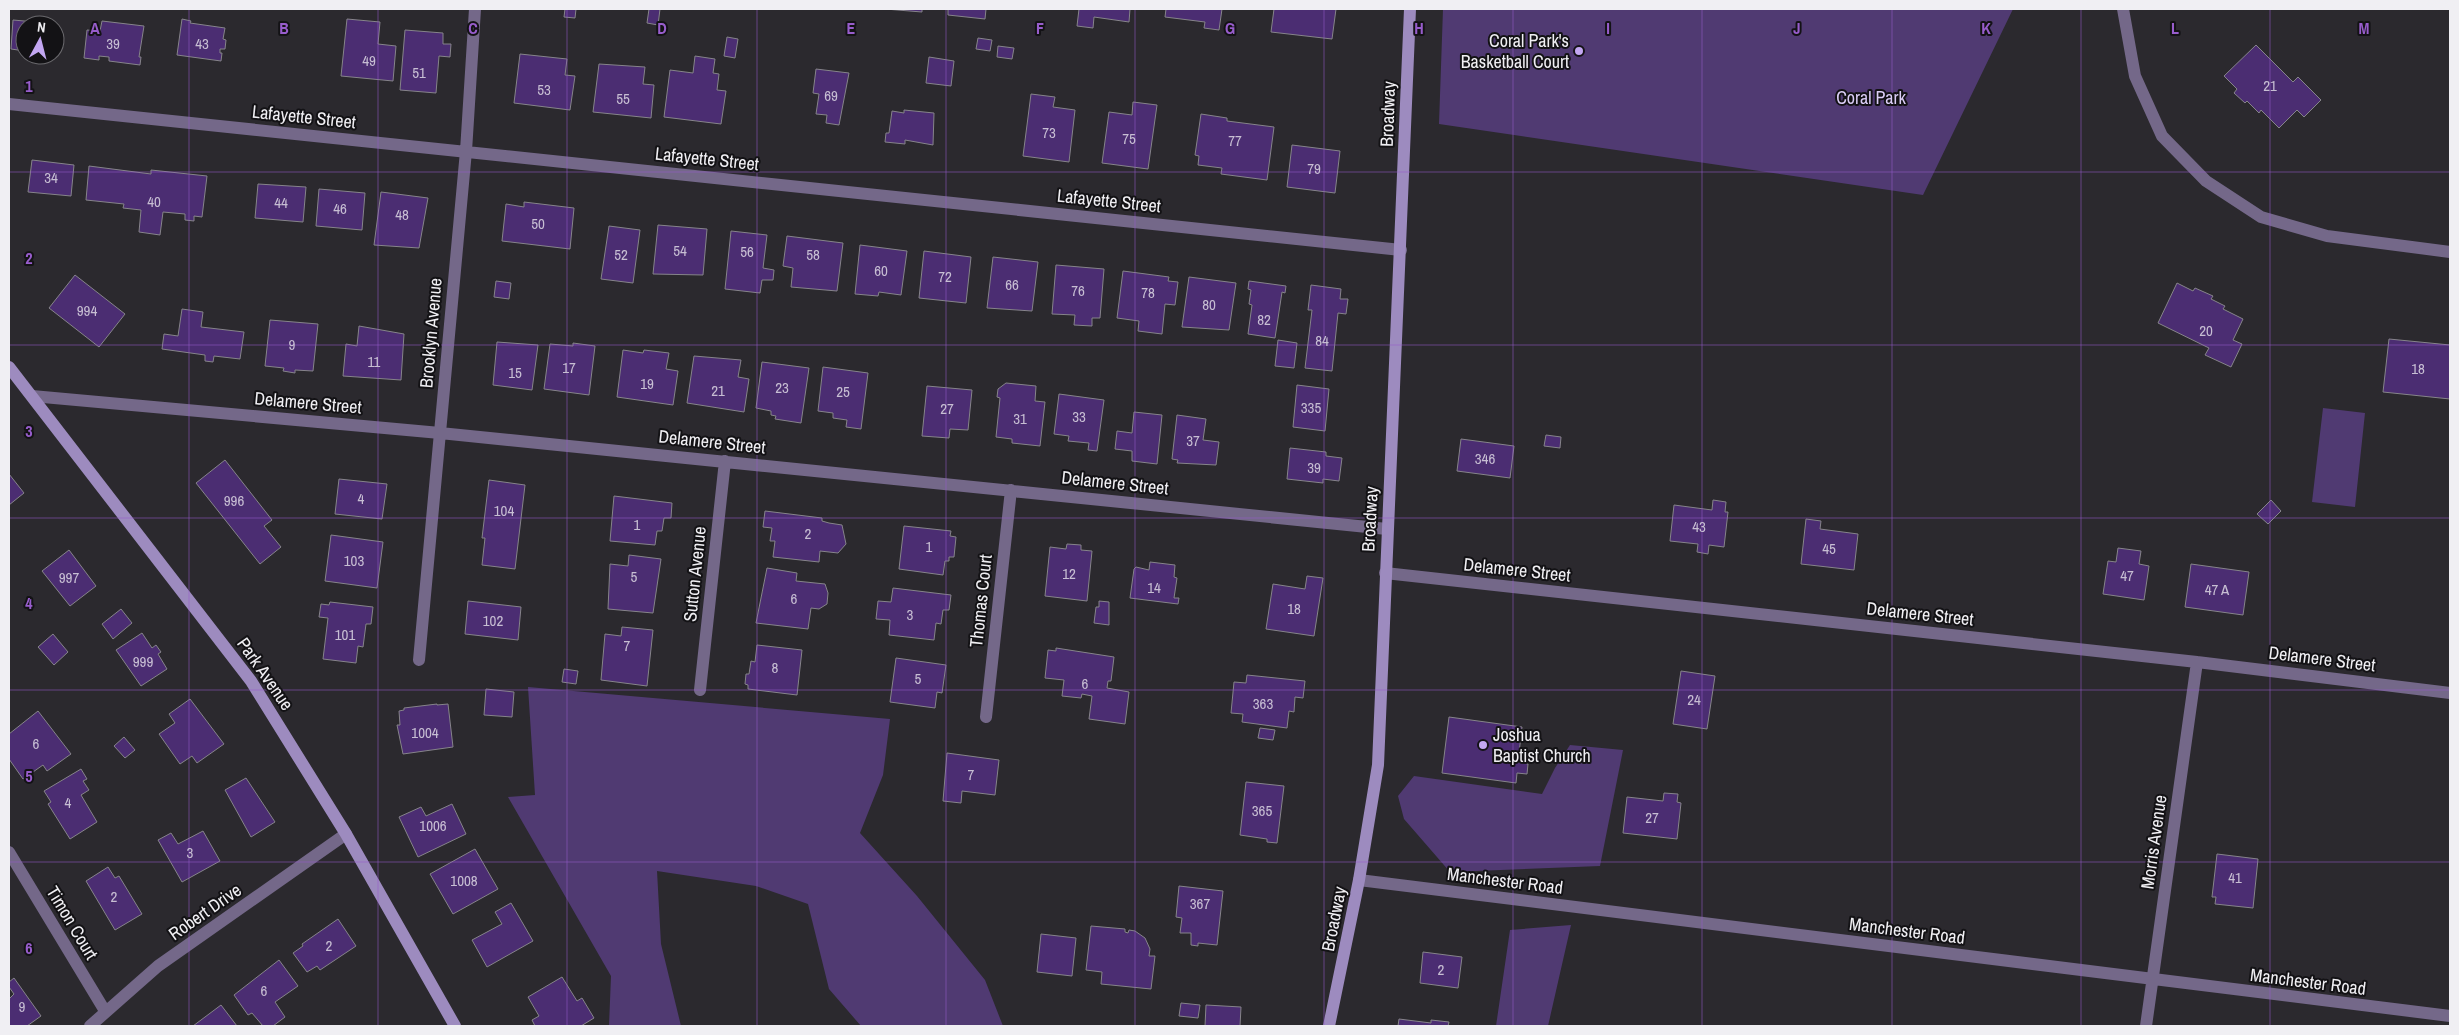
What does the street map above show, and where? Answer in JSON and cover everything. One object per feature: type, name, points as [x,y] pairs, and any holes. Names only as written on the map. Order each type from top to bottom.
[{"type":"main road","name":"Broadway","points":[[1329,1026],[1359,880],[1378,765],[1410,9]]},
{"type":"main road","name":"Park Avenue","points":[[9,367],[251,681],[346,834],[455,1026]]},
{"type":"street","name":"Brooklyn Avenue","points":[[419,660],[466,151],[475,9]]},
{"type":"street","points":[[2124,9],[2135,76],[2162,136],[2206,181],[2262,217],[2327,236],[2450,252]]},
{"type":"street","name":"Lafayette Street","points":[[9,104],[1401,250]]},
{"type":"street","name":"Delamere Street","points":[[32,396],[440,433],[1387,529]]},
{"type":"street","name":"Sutton Avenue","points":[[700,690],[725,461]]},
{"type":"street","name":"Thomas Court","points":[[986,717],[1011,490]]},
{"type":"street","name":"Delamere Street","points":[[1385,573],[2196,662],[2450,693]]},
{"type":"street","name":"Morris Avenue","points":[[2146,1026],[2196,662]]},
{"type":"street","name":"Robert Drive","points":[[90,1026],[104,1011],[158,966],[346,834]]},
{"type":"street","name":"Timon Court","points":[[9,852],[104,1011]]},
{"type":"street","name":"Manchester Road","points":[[1359,880],[2450,1016]]},
{"type":"green space","name":"Coral Park","points":[[1443,9],[2013,9],[1923,195],[1439,124]]},
{"type":"green space","points":[[2323,408],[2365,413],[2355,507],[2312,502]]},
{"type":"green space","points":[[528,687],[890,719],[883,775],[860,833],[917,896],[985,980],[1003,1026],[861,1026],[829,989],[808,904],[756,886],[657,871],[661,944],[681,1026],[609,1026],[611,976],[508,797],[535,795]]},
{"type":"green space","points":[[1570,745],[1623,750],[1600,866],[1450,872],[1404,819],[1398,796],[1414,776],[1542,794],[1555,768]]},
{"type":"green space","points":[[1571,925],[1548,1026],[1496,1026],[1510,930]]},
{"type":"building","points":[[565,9],[576,9],[575,18],[564,17]]},
{"type":"building","points":[[649,9],[660,9],[658,25],[647,23]]},
{"type":"building","points":[[885,9],[922,9],[922,12]]},
{"type":"building","points":[[948,9],[986,9],[985,19],[948,15]]},
{"type":"building","points":[[1079,9],[1130,9],[1129,22],[1094,17],[1093,28],[1077,26]]},
{"type":"building","points":[[1166,9],[1222,9],[1219,30],[1204,28],[1205,22],[1165,17]]},
{"type":"building","points":[[1274,9],[1336,9],[1332,39],[1271,32]]},
{"type":"building","points":[[182,19],[191,21],[190,23],[225,28],[223,39],[226,40],[225,49],[220,49],[220,53],[222,53],[221,61],[177,55]]},
{"type":"building","points":[[347,19],[380,22],[378,44],[396,46],[393,81],[341,76]]},
{"type":"building","points":[[13,20],[15,20],[15,50],[11,49]]},
{"type":"building","points":[[102,21],[144,26],[139,57],[141,57],[140,65],[109,61],[109,57],[99,56],[99,60],[84,58],[87,30],[100,31]]},
{"type":"building","points":[[405,30],[443,33],[443,44],[451,44],[450,57],[439,56],[436,93],[400,90]]},
{"type":"building","points":[[727,37],[738,39],[735,58],[724,56]]},
{"type":"building","points":[[978,38],[992,40],[990,51],[976,49]]},
{"type":"building","points":[[2256,45],[2293,82],[2298,77],[2321,100],[2304,117],[2297,110],[2279,128],[2261,110],[2259,113],[2247,101],[2245,103],[2234,93],[2237,89],[2224,76]]},
{"type":"building","points":[[998,46],[1014,48],[1012,59],[997,57]]},
{"type":"building","points":[[520,54],[567,59],[565,75],[575,76],[570,110],[514,103]]},
{"type":"building","points":[[695,56],[715,59],[713,73],[719,74],[717,90],[726,91],[721,124],[664,117],[670,70],[693,73]]},
{"type":"building","points":[[929,57],[954,61],[951,86],[926,83]]},
{"type":"building","points":[[599,64],[645,67],[643,84],[654,85],[651,118],[593,112]]},
{"type":"building","points":[[816,69],[849,73],[839,125],[826,123],[827,115],[816,114],[819,94],[813,93]]},
{"type":"building","points":[[1031,94],[1055,97],[1053,107],[1075,110],[1069,162],[1023,156]]},
{"type":"building","points":[[1133,102],[1157,105],[1148,169],[1102,163],[1109,112],[1132,115]]},
{"type":"building","points":[[904,110],[934,113],[933,145],[905,140],[905,144],[885,142],[886,133],[889,133],[892,111],[904,113]]},
{"type":"building","points":[[1201,114],[1227,118],[1227,121],[1274,127],[1267,180],[1221,174],[1222,168],[1198,165],[1199,156],[1195,155]]},
{"type":"building","points":[[1292,145],[1340,151],[1335,193],[1287,187]]},
{"type":"building","points":[[32,160],[74,165],[71,196],[28,192]]},
{"type":"building","points":[[89,166],[151,174],[151,170],[207,176],[202,217],[194,216],[194,221],[185,220],[185,214],[163,212],[160,235],[139,232],[141,210],[123,208],[124,204],[86,200]]},
{"type":"building","points":[[258,184],[306,187],[303,222],[255,218]]},
{"type":"building","points":[[319,189],[365,193],[362,230],[316,226]]},
{"type":"building","points":[[381,192],[428,198],[419,248],[374,245]]},
{"type":"building","points":[[524,202],[574,208],[570,249],[502,241],[506,204],[524,207]]},
{"type":"building","points":[[658,225],[707,229],[703,275],[653,274]]},
{"type":"building","points":[[609,226],[640,230],[633,283],[601,279]]},
{"type":"building","points":[[731,231],[767,235],[763,268],[774,270],[773,280],[762,280],[760,293],[725,289]]},
{"type":"building","points":[[787,236],[843,243],[837,291],[791,287],[793,268],[783,266]]},
{"type":"building","points":[[860,245],[907,251],[901,295],[879,292],[878,296],[855,294]]},
{"type":"building","points":[[924,251],[971,257],[966,303],[919,298]]},
{"type":"building","points":[[993,257],[1038,262],[1032,311],[987,308]]},
{"type":"building","points":[[1056,265],[1104,269],[1100,318],[1092,318],[1092,326],[1074,325],[1075,315],[1052,314]]},
{"type":"building","points":[[1123,271],[1169,277],[1168,281],[1178,282],[1175,305],[1165,304],[1162,334],[1138,331],[1139,321],[1117,318]]},
{"type":"building","points":[[75,275],[125,314],[99,347],[49,308]]},
{"type":"building","points":[[1189,277],[1236,283],[1229,330],[1182,327]]},
{"type":"building","points":[[496,281],[511,283],[509,299],[494,297]]},
{"type":"building","points":[[1249,281],[1286,286],[1285,293],[1282,292],[1275,338],[1248,334],[1252,305],[1249,304],[1251,290],[1248,289]]},
{"type":"building","points":[[2177,283],[2193,291],[2195,288],[2213,296],[2211,299],[2225,306],[2223,309],[2243,319],[2233,340],[2242,344],[2231,367],[2205,355],[2209,348],[2158,323]]},
{"type":"building","points":[[1311,285],[1341,289],[1340,299],[1348,299],[1346,314],[1338,313],[1332,371],[1305,368],[1312,310],[1308,310]]},
{"type":"building","points":[[182,309],[203,312],[201,327],[244,332],[240,359],[214,356],[213,362],[205,361],[205,355],[162,349],[164,334],[178,336]]},
{"type":"building","points":[[270,320],[318,324],[313,371],[295,370],[295,373],[283,371],[284,368],[265,366]]},
{"type":"building","points":[[359,326],[404,334],[401,380],[343,376],[346,344],[357,346]]},
{"type":"building","points":[[2389,339],[2450,345],[2450,399],[2383,392]]},
{"type":"building","points":[[1278,340],[1297,343],[1294,368],[1275,366]]},
{"type":"building","points":[[497,342],[538,345],[532,390],[493,385]]},
{"type":"building","points":[[573,343],[595,346],[589,395],[544,389],[550,344],[573,346]]},
{"type":"building","points":[[623,350],[643,353],[644,350],[669,353],[666,369],[678,371],[673,405],[617,397]]},
{"type":"building","points":[[694,356],[741,360],[738,377],[749,379],[744,412],[687,403]]},
{"type":"building","points":[[762,362],[809,368],[801,423],[775,419],[776,416],[771,415],[771,411],[756,408]]},
{"type":"building","points":[[823,367],[868,373],[861,429],[846,427],[847,420],[833,418],[833,413],[818,411]]},
{"type":"building","points":[[1006,383],[1036,386],[1035,401],[1045,402],[1040,446],[1012,443],[1012,439],[996,437],[1000,398],[997,397],[998,389]]},
{"type":"building","points":[[1297,385],[1329,389],[1325,431],[1293,427]]},
{"type":"building","points":[[927,386],[972,390],[968,430],[950,429],[949,438],[922,436]]},
{"type":"building","points":[[1059,394],[1104,400],[1097,451],[1088,450],[1089,443],[1068,441],[1069,436],[1054,434]]},
{"type":"building","points":[[1134,412],[1162,415],[1157,464],[1132,461],[1132,451],[1115,449],[1117,431],[1132,433]]},
{"type":"building","points":[[1177,415],[1206,419],[1203,440],[1219,442],[1216,465],[1177,463],[1178,460],[1172,459]]},
{"type":"building","points":[[1546,435],[1561,437],[1560,448],[1544,446]]},
{"type":"building","points":[[1461,439],[1514,446],[1510,478],[1457,471]]},
{"type":"building","points":[[1290,448],[1326,452],[1326,456],[1342,458],[1339,481],[1323,479],[1323,483],[1287,479]]},
{"type":"building","points":[[225,460],[272,520],[264,526],[281,547],[260,564],[196,483]]},
{"type":"building","points":[[9,474],[24,493],[9,505]]},
{"type":"building","points":[[339,479],[387,484],[382,519],[335,514]]},
{"type":"building","points":[[489,480],[525,485],[515,569],[482,565],[485,538],[482,538]]},
{"type":"building","points":[[614,496],[672,503],[671,518],[664,518],[662,531],[657,531],[655,545],[610,541]]},
{"type":"building","points":[[1713,500],[1726,502],[1725,512],[1728,512],[1724,547],[1709,545],[1708,554],[1697,552],[1698,544],[1670,541],[1674,505],[1712,510]]},
{"type":"building","points":[[2271,500],[2281,511],[2268,524],[2257,514]]},
{"type":"building","points":[[765,511],[822,518],[822,521],[842,525],[846,544],[838,553],[820,551],[819,562],[773,557],[775,541],[770,541],[772,528],[763,527]]},
{"type":"building","points":[[1806,519],[1821,521],[1820,529],[1858,534],[1854,570],[1801,564]]},
{"type":"building","points":[[904,526],[951,531],[950,536],[956,537],[954,557],[949,557],[949,561],[945,561],[943,575],[899,569]]},
{"type":"building","points":[[331,535],[383,542],[377,588],[325,581]]},
{"type":"building","points":[[1067,544],[1081,545],[1081,550],[1092,551],[1087,601],[1045,596],[1050,547],[1066,549]]},
{"type":"building","points":[[2118,548],[2141,551],[2139,564],[2149,566],[2144,600],[2103,594],[2108,561],[2116,562]]},
{"type":"building","points":[[69,550],[96,586],[70,606],[42,571]]},
{"type":"building","points":[[629,555],[661,559],[653,613],[608,609],[610,564],[628,566]]},
{"type":"building","points":[[1150,562],[1175,565],[1174,577],[1177,578],[1174,598],[1179,598],[1178,604],[1130,598],[1134,569],[1136,567],[1149,570]]},
{"type":"building","points":[[2191,564],[2249,572],[2243,615],[2185,607]]},
{"type":"building","points":[[767,568],[797,573],[796,581],[825,584],[828,593],[827,604],[819,609],[811,608],[808,629],[756,623]]},
{"type":"building","points":[[1307,576],[1323,578],[1314,636],[1266,629],[1273,584],[1305,589]]},
{"type":"building","points":[[893,588],[951,595],[949,610],[943,610],[941,624],[936,623],[934,640],[889,635],[890,620],[876,619],[878,601],[891,602]]},
{"type":"building","points":[[468,601],[521,607],[518,640],[465,634]]},
{"type":"building","points":[[1099,601],[1109,602],[1109,625],[1094,623],[1096,607],[1099,607]]},
{"type":"building","points":[[330,602],[373,607],[371,624],[366,624],[363,647],[358,646],[356,663],[323,659],[328,618],[319,617],[321,604],[329,605]]},
{"type":"building","points":[[121,609],[132,623],[113,639],[102,624]]},
{"type":"building","points":[[622,627],[653,630],[647,686],[601,680],[605,634],[621,636]]},
{"type":"building","points":[[142,633],[152,648],[156,645],[161,652],[158,654],[167,669],[141,686],[116,650]]},
{"type":"building","points":[[53,634],[68,652],[54,665],[38,647]]},
{"type":"building","points":[[757,645],[802,650],[797,695],[748,689],[748,685],[745,684],[746,674],[749,674],[751,661],[755,662]]},
{"type":"building","points":[[1056,648],[1114,657],[1111,681],[1108,681],[1107,688],[1129,692],[1125,724],[1089,719],[1092,696],[1082,694],[1081,698],[1062,696],[1064,680],[1045,678],[1048,650],[1056,651]]},
{"type":"building","points":[[896,658],[946,665],[942,693],[937,692],[935,708],[890,702]]},
{"type":"building","points":[[564,669],[578,671],[576,684],[562,682]]},
{"type":"building","points":[[1681,671],[1715,676],[1707,729],[1673,724]]},
{"type":"building","points":[[1247,675],[1305,681],[1303,698],[1295,697],[1294,712],[1289,711],[1287,728],[1242,722],[1243,714],[1231,713],[1234,682],[1246,683]]},
{"type":"building","points":[[486,689],[514,692],[512,717],[484,715]]},
{"type":"building","points":[[190,699],[224,744],[197,763],[192,756],[180,764],[159,734],[175,723],[169,714]]},
{"type":"building","points":[[448,704],[453,747],[403,754],[397,725],[400,725],[399,711],[404,710],[404,708]]},
{"type":"building","points":[[38,711],[71,754],[47,771],[43,765],[23,779],[9,759],[9,734]]},
{"type":"building","name":"Joshua Baptist Church","points":[[1449,717],[1522,727],[1518,762],[1528,764],[1527,774],[1517,773],[1516,783],[1442,773]]},
{"type":"building","points":[[1260,728],[1275,730],[1273,740],[1258,738]]},
{"type":"building","points":[[124,737],[135,750],[125,758],[114,746]]},
{"type":"building","points":[[947,753],[999,760],[995,795],[962,791],[961,803],[943,801]]},
{"type":"building","points":[[81,769],[87,779],[83,781],[89,790],[81,795],[97,822],[70,839],[48,804],[51,802],[44,791]]},
{"type":"building","points":[[246,778],[275,822],[251,837],[225,790]]},
{"type":"building","points":[[1246,782],[1284,786],[1277,843],[1267,842],[1267,839],[1240,835]]},
{"type":"building","points":[[1664,793],[1678,794],[1677,802],[1681,803],[1677,839],[1623,833],[1627,797],[1663,801]]},
{"type":"building","points":[[452,804],[466,834],[418,857],[399,817],[421,807],[426,816]]},
{"type":"building","points":[[203,831],[220,861],[182,882],[158,840],[171,833],[178,844]]},
{"type":"building","points":[[475,849],[498,889],[453,914],[430,874]]},
{"type":"building","points":[[2217,854],[2258,859],[2253,908],[2215,904],[2216,897],[2212,897]]},
{"type":"building","points":[[108,867],[115,878],[119,876],[142,914],[115,930],[86,881]]},
{"type":"building","points":[[1179,886],[1223,891],[1217,945],[1198,943],[1198,946],[1191,945],[1191,933],[1180,933],[1182,918],[1176,917]]},
{"type":"building","points":[[511,903],[533,941],[487,967],[472,940],[502,924],[495,912]]},
{"type":"building","points":[[338,919],[356,946],[320,970],[317,966],[307,972],[293,953],[303,946],[302,944]]},
{"type":"building","points":[[1091,926],[1125,929],[1125,932],[1128,933],[1129,930],[1135,931],[1145,938],[1150,949],[1149,956],[1155,956],[1151,989],[1101,984],[1102,972],[1086,970]]},
{"type":"building","points":[[1041,934],[1076,938],[1072,976],[1037,972]]},
{"type":"building","points":[[1423,952],[1462,957],[1458,988],[1420,983]]},
{"type":"building","points":[[279,960],[298,986],[275,1002],[285,1017],[273,1026],[263,1026],[252,1013],[248,1015],[234,995]]},
{"type":"building","points":[[562,977],[577,1001],[582,998],[594,1018],[581,1026],[535,1026],[532,1020],[539,1016],[528,997]]},
{"type":"building","points":[[14,978],[41,1016],[27,1026],[9,1026],[9,999],[14,994],[9,987],[9,982]]},
{"type":"building","points":[[1181,1003],[1200,1005],[1198,1018],[1179,1016]]},
{"type":"building","points":[[221,1005],[237,1026],[193,1026]]},
{"type":"building","points":[[1206,1005],[1241,1007],[1240,1026],[1205,1026]]},
{"type":"building","points":[[1399,1019],[1431,1023],[1431,1020],[1449,1022],[1448,1026],[1398,1026]]},
{"type":"place","name":"Coral Park's Basketball Court","points":[[1579,51]]},
{"type":"place","name":"Joshua Baptist Church","points":[[1483,745]]}]
